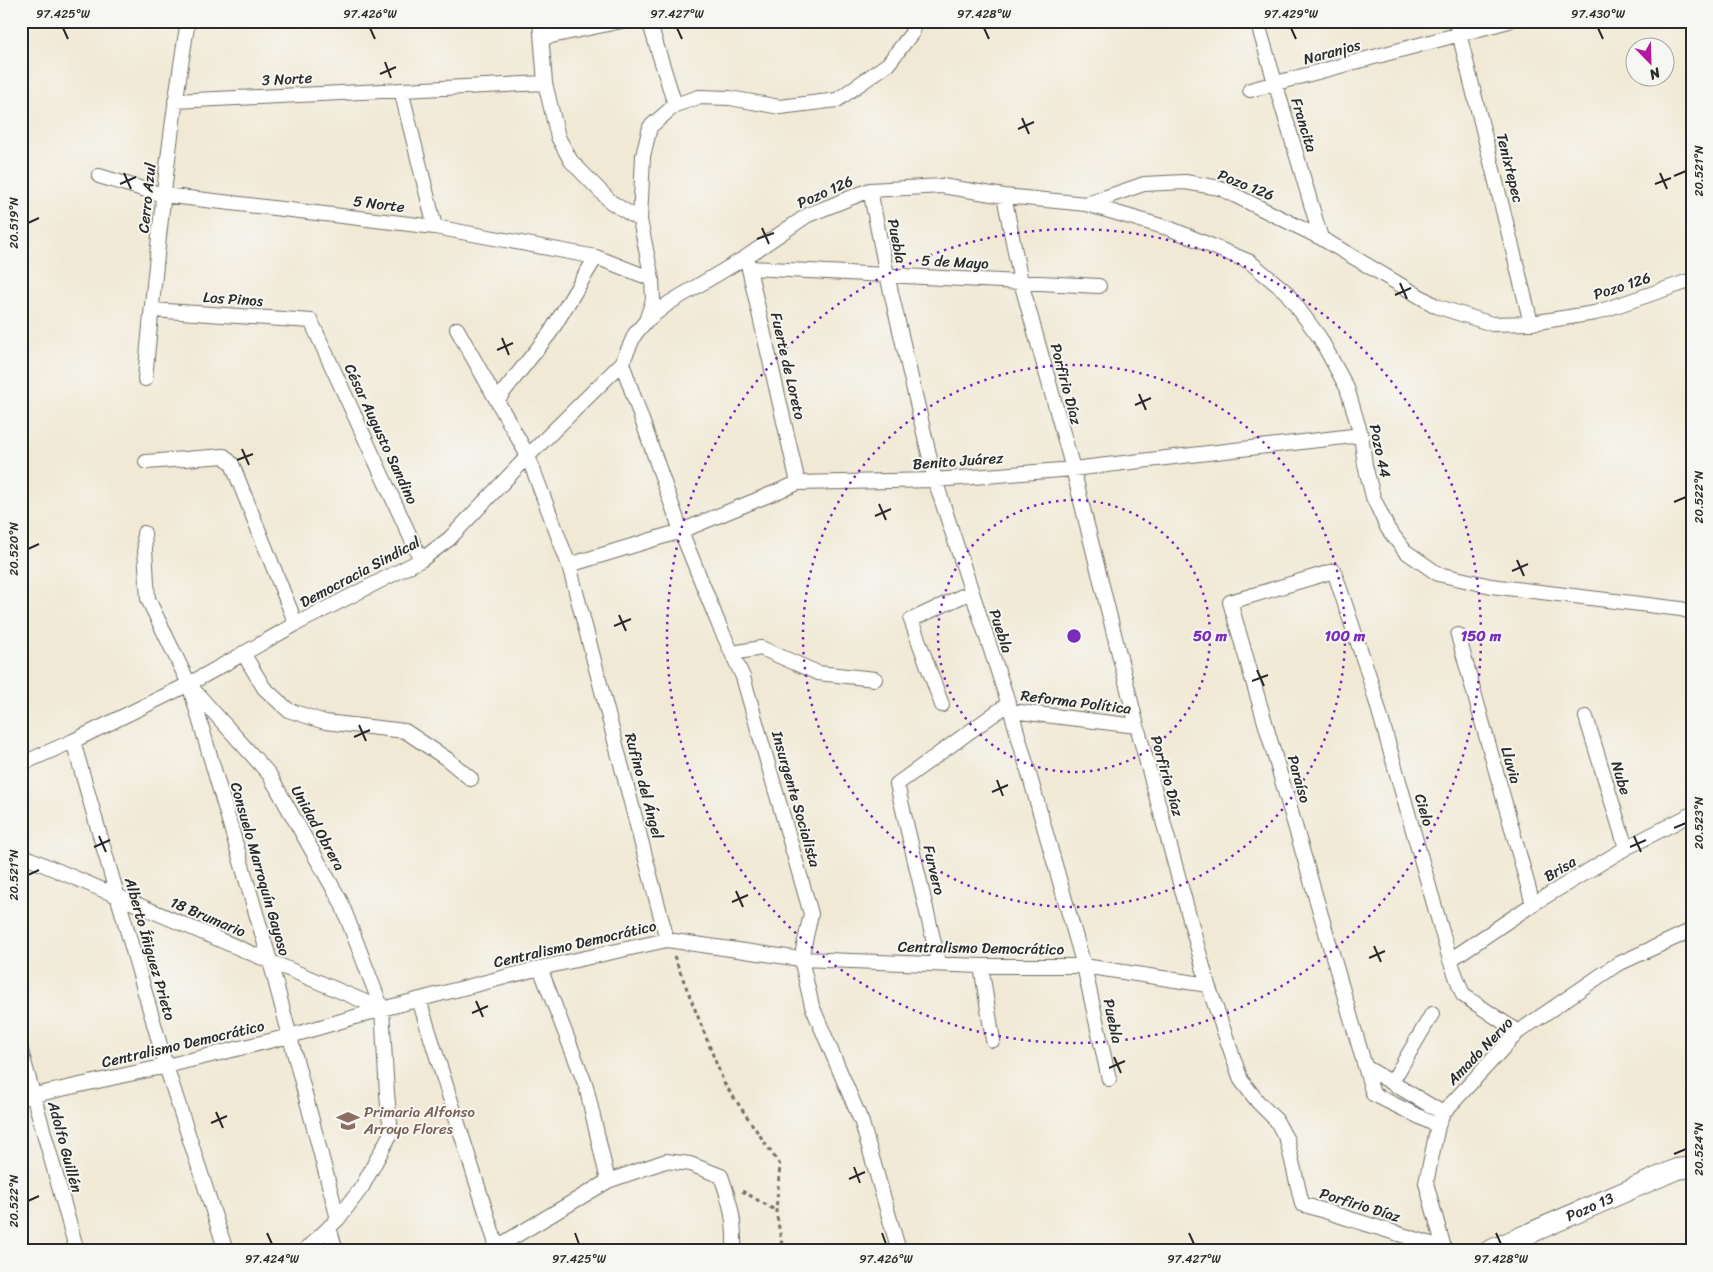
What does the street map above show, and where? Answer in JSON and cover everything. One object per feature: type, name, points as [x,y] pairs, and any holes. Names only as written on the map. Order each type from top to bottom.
[{"type":"main road","name":"Pozo 13","points":[[1489,1251],[1677,1170],[1692,1167]]},
{"type":"street","name":"Cerro Azul","points":[[145,379],[163,195],[175,100],[188,21]]},
{"type":"street","points":[[540,21],[545,83],[558,137],[571,160],[611,202],[640,220]]},
{"type":"street","points":[[542,38],[622,21]]},
{"type":"street","points":[[648,21],[675,104]]},
{"type":"street","points":[[646,320],[653,300],[652,278],[640,220],[644,156],[650,127],[675,104],[699,97],[730,98],[780,107],[837,100],[888,64],[912,33],[914,21]]},
{"type":"street","name":"Francita","points":[[1257,21],[1322,238]]},
{"type":"street","name":"Naranjos","points":[[1250,90],[1458,28],[1509,21]]},
{"type":"street","name":"Tenixtepec","points":[[1458,28],[1531,323]]},
{"type":"street","name":"3 Norte","points":[[175,100],[545,83]]},
{"type":"street","points":[[401,90],[435,226]]},
{"type":"street","name":"5 Norte","points":[[99,176],[163,195],[435,226],[596,257],[652,278]]},
{"type":"street","name":"Pozo 126","points":[[747,262],[808,215],[870,190],[942,186],[1004,196],[1086,204],[1144,184],[1185,182],[1220,188],[1322,238],[1436,306],[1492,324],[1531,323],[1595,313],[1692,280]]},
{"type":"street","name":"Puebla","points":[[870,190],[887,275],[935,480],[1009,707],[1084,966],[1109,1079]]},
{"type":"street","name":"Porfirio Díaz","points":[[1004,196],[1021,282],[1073,469],[1137,726],[1208,984],[1242,1080],[1258,1102],[1276,1120],[1287,1140],[1302,1204],[1445,1249]]},
{"type":"street","name":"Pozo 44","points":[[1086,204],[1171,229],[1250,262],[1286,292],[1320,338],[1347,388],[1361,434],[1365,465],[1373,497],[1388,529],[1405,551],[1438,574],[1491,586],[1692,612]]},
{"type":"street","points":[[498,400],[550,333],[596,257]]},
{"type":"street","name":"5 de Mayo","points":[[747,262],[887,275],[1099,286]]},
{"type":"street","name":"Democracia Sindical","points":[[21,764],[73,742],[189,684],[296,624],[421,560],[448,539],[622,363],[635,334],[646,320],[669,302],[747,262]]},
{"type":"street","name":"Fuerte de Loreto","points":[[747,262],[798,483]]},
{"type":"street","name":"Los Pinos","points":[[152,310],[311,321]]},
{"type":"street","name":"César Augusto Sandino","points":[[311,321],[421,560]]},
{"type":"street","name":"Rufino del Ángel","points":[[458,329],[528,456],[569,565],[667,940]]},
{"type":"street","name":"Insurgente Socialista","points":[[622,363],[681,531],[743,677],[812,914],[801,959],[812,1006],[862,1123],[899,1251]]},
{"type":"street","name":"Benito Juárez","points":[[569,565],[681,531],[798,483],[935,480],[1073,469],[1361,434]]},
{"type":"street","points":[[146,462],[224,456],[232,464],[296,624]]},
{"type":"street","name":"Consuelo Marroquín Gayoso","points":[[144,533],[148,599],[189,684],[270,961],[290,1036],[334,1223],[336,1251]]},
{"type":"street","name":"Cielo","points":[[1334,572],[1369,676],[1450,960],[1464,995],[1518,1032]]},
{"type":"street","name":"Paraíso","points":[[1334,572],[1230,602],[1373,1094],[1440,1120]]},
{"type":"street","points":[[942,704],[911,620],[971,592]]},
{"type":"street","name":"Lluvia","points":[[1458,635],[1533,904]]},
{"type":"street","points":[[733,653],[761,648],[818,673],[875,679]]},
{"type":"street","points":[[243,653],[264,688],[288,710],[325,722],[404,731],[447,759],[471,778]]},
{"type":"street","name":"Unidad Obrera","points":[[189,684],[269,774],[341,902],[382,1009],[391,1133],[362,1187],[334,1223],[304,1251]]},
{"type":"street","name":"Reforma Política","points":[[1009,707],[1137,726]]},
{"type":"street","name":"Furvero","points":[[939,964],[897,784],[1009,707]]},
{"type":"street","name":"Nube","points":[[1586,717],[1626,848]]},
{"type":"street","name":"Alberto Íñiguez Prieto","points":[[73,742],[166,1066],[226,1251]]},
{"type":"street","name":"Brisa","points":[[1450,960],[1533,904],[1626,848],[1692,814]]},
{"type":"street","name":"18 Brumario","points":[[21,855],[382,1009]]},
{"type":"street","name":"Amado Nervo","points":[[1440,1120],[1518,1032],[1616,965],[1692,930]]},
{"type":"street","name":"Centralismo Democrático","points":[[28,1096],[166,1066],[290,1036],[382,1009],[540,968],[667,940],[801,959],[981,966],[1084,966],[1208,984]]},
{"type":"street","points":[[981,966],[993,1040]]},
{"type":"street","points":[[540,968],[586,1086],[608,1181]]},
{"type":"street","points":[[419,1000],[494,1249],[608,1181],[666,1161],[690,1164],[721,1176],[730,1201],[734,1225],[734,1251]]},
{"type":"street","points":[[1392,1082],[1432,1014]]},
{"type":"street","name":"Adolfo Guillén","points":[[21,1051],[28,1096],[76,1251]]},
{"type":"street","points":[[1367,1068],[1392,1082],[1440,1120],[1426,1183],[1445,1249]]},
{"type":"path","points":[[667,940],[724,1083],[780,1165],[776,1211],[783,1251]]},
{"type":"path","points":[[721,1176],[742,1192],[776,1211]]},
{"type":"place","name":"Primaria Alfonso Arroyo Flores","points":[[348,1121]]}]
